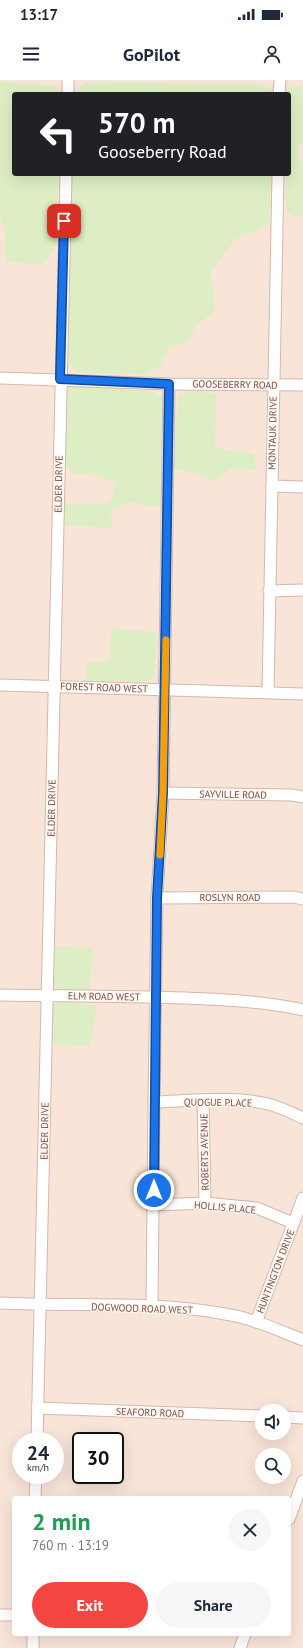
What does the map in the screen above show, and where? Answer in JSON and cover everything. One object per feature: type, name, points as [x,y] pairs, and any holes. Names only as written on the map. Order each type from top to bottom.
[{"type":"street","points":[[68,80],[68,92]]},
{"type":"street","points":[[279,92],[280,80]]},
{"type":"street","name":"ELDER DRIVE","points":[[36,1432],[46,996],[50,902],[53,686],[66,176]]},
{"type":"street","name":"MONTAUK DRIVE","points":[[268,692],[273,385],[277,289],[278,176]]},
{"type":"street","name":"GOOSEBERRY ROAD","points":[[0,378],[169,384],[303,385]]},
{"type":"street","points":[[152,1306],[154,1102],[157,997],[157,898],[163,793],[169,384]]},
{"type":"street","points":[[272,486],[303,487]]},
{"type":"street","points":[[269,591],[303,590]]},
{"type":"street","name":"FOREST ROAD WEST","points":[[0,685],[303,694]]},
{"type":"street","name":"SAYVILLE ROAD","points":[[163,793],[292,795],[303,797]]},
{"type":"street","name":"ROSLYN ROAD","points":[[157,898],[292,897],[303,899]]},
{"type":"street","name":"ELM ROAD WEST","points":[[0,995],[157,997],[233,1000],[278,1004],[303,1010]]},
{"type":"street","name":"QUOGUE PLACE","points":[[154,1102],[203,1100],[251,1101],[268,1104],[303,1118]]},
{"type":"street","name":"ROBERTS AVENUE","points":[[203,1100],[205,1203]]},
{"type":"street","name":"HUNTINGTON DRIVE","points":[[256,1322],[303,1198]]},
{"type":"street","name":"HOLLIS PLACE","points":[[154,1205],[205,1203],[257,1208],[293,1223]]},
{"type":"street","name":"DOGWOOD ROAD WEST","points":[[0,1304],[40,1306],[152,1306],[227,1314],[256,1322],[303,1340]]},
{"type":"street","name":"SEAFORD ROAD","points":[[37,1408],[255,1416]]},
{"type":"street","points":[[291,1417],[303,1418]]},
{"type":"street","points":[[291,1514],[303,1482]]},
{"type":"street","points":[[35,1496],[36,1484]]},
{"type":"street","points":[[0,1615],[12,1615]]},
{"type":"street","points":[[32,1648],[33,1636]]},
{"type":"street","points":[[240,1648],[244,1636]]},
{"type":"shaded area","points":[[0,80],[303,80],[303,1648],[0,1648]]},
{"type":"green space","points":[[0,81],[57,86],[58,92],[12,92],[12,176],[59,176],[56,246],[42,265],[6,261],[4,226],[0,218]]},
{"type":"green space","points":[[85,82],[260,84],[271,89],[272,92],[78,92]]},
{"type":"green space","points":[[303,86],[303,141],[297,149],[300,160],[303,163],[303,215],[293,217],[286,209],[286,176],[291,176],[291,92],[286,92],[286,87]]},
{"type":"green space","points":[[72,176],[271,176],[269,224],[234,240],[211,273],[215,312],[196,325],[188,341],[169,348],[160,365],[147,375],[76,372],[69,362],[68,281]]},
{"type":"green space","points":[[73,385],[151,391],[162,397],[161,507],[127,502],[111,510],[112,528],[65,525],[63,504],[100,504],[110,501],[116,483],[94,475],[76,475],[64,465],[66,434],[64,390]]},
{"type":"green space","points":[[199,391],[216,394],[215,448],[254,454],[257,471],[238,468],[229,470],[216,482],[197,473],[172,469],[179,394]]},
{"type":"green space","points":[[112,628],[157,632],[154,677],[147,681],[84,683],[88,662],[108,662]]},
{"type":"green space","points":[[54,946],[93,948],[90,990],[58,990],[50,980]]},
{"type":"green space","points":[[61,1001],[97,1006],[90,1046],[53,1044],[54,1005]]},
{"type":"slow traffic","points":[[160,855],[163,793],[166,640]]},
{"type":"route","points":[[64,221],[60,379],[169,384],[163,793],[157,898],[154,1190]]}]
